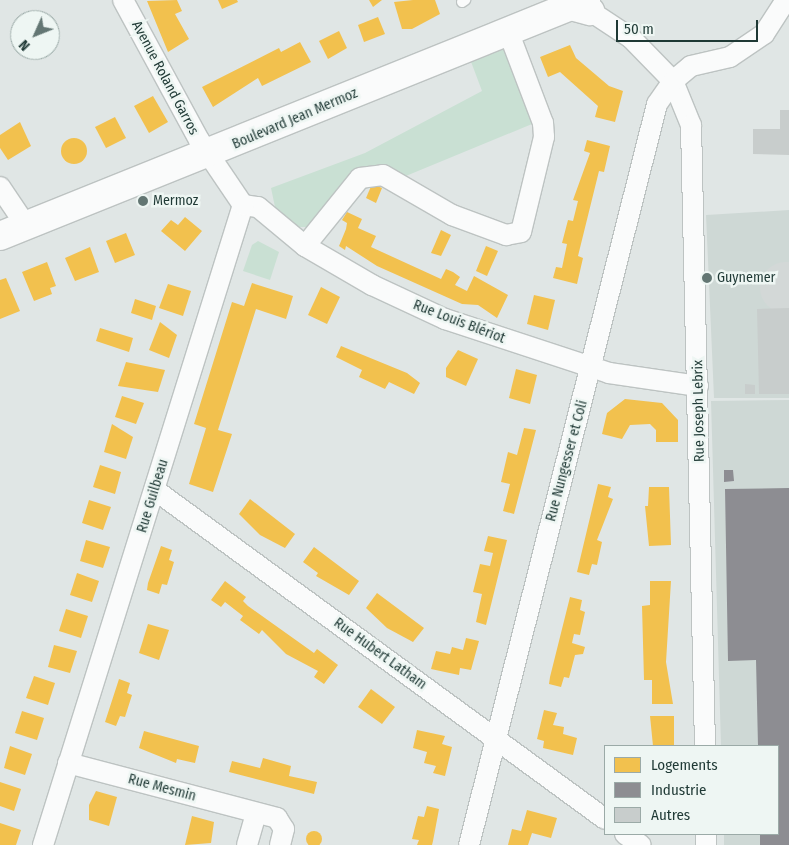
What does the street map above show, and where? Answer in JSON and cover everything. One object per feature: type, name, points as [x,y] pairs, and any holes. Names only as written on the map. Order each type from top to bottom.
[{"type":"street","name":"Avenue Roland Garros","points":[[123,0],[209,155]]},
{"type":"street","name":"Boulevard Jean Mermoz","points":[[0,236],[209,155],[508,31],[575,5],[590,5]]},
{"type":"street","points":[[590,5],[631,38],[673,81]]},
{"type":"street","name":"Rue Nungesser et Coli","points":[[469,845],[657,104],[673,81],[691,66],[730,58],[764,34],[785,8]]},
{"type":"street","points":[[304,246],[360,178],[383,175],[452,215],[506,235],[521,232],[544,137],[543,123],[508,31]]},
{"type":"street","name":"Rue Joseph Lebrix","points":[[673,81],[691,125],[705,745]]},
{"type":"street","points":[[209,155],[243,206]]},
{"type":"street","points":[[0,187],[27,227]]},
{"type":"street","name":"Rue Louis Blériot","points":[[243,206],[258,207],[304,246],[408,303],[591,368],[698,386]]},
{"type":"street","name":"Rue Guilbeau","points":[[42,845],[243,206]]},
{"type":"street","name":"Rue Hubert Latham","points":[[155,490],[604,818]]},
{"type":"street","name":"Rue Mesmin","points":[[68,763],[256,813],[282,823],[280,845]]},
{"type":"street","points":[[247,845],[256,813]]},
{"type":"street","points":[[626,835],[641,845]]},
{"type":"shaded area","points":[[789,210],[789,398],[714,398],[706,215]]},
{"type":"shaded area","points":[[789,400],[789,845],[724,845],[724,835],[779,835],[779,745],[721,745],[711,401]]},
{"type":"green space","points":[[498,48],[506,51],[533,113],[529,116],[532,124],[401,178],[377,165],[361,167],[309,227],[297,227],[275,207],[271,188],[365,153],[482,91],[470,59]]},
{"type":"green space","points":[[258,241],[279,252],[270,280],[243,271],[252,245]]},
{"type":"building: Logements","points":[[177,0],[182,11],[175,14],[189,39],[168,52],[147,1]]},
{"type":"building: Logements","points":[[218,0],[237,0],[238,2],[222,9]]},
{"type":"building: Logements","points":[[369,0],[382,0],[373,7]]},
{"type":"building: Logements","points":[[435,0],[440,14],[412,29],[402,29],[394,2]]},
{"type":"building: Logements","points":[[378,17],[385,34],[364,42],[358,25]]},
{"type":"building: Logements","points":[[339,31],[347,48],[328,59],[319,41]]},
{"type":"building: Logements","points":[[300,42],[311,62],[262,86],[258,78],[213,107],[202,87],[279,48],[281,52]]},
{"type":"building: Logements","points":[[570,45],[576,58],[609,86],[623,91],[615,122],[595,117],[598,106],[560,72],[548,77],[540,57]]},
{"type":"building: Logements","points":[[153,96],[168,122],[149,133],[134,106]]},
{"type":"building: Logements","points":[[115,117],[126,138],[106,148],[95,127]]},
{"type":"building: Logements","points":[[20,122],[31,146],[8,160],[0,148],[0,135]]},
{"type":"building: Logements","points":[[74,138],[83,142],[87,151],[83,160],[74,164],[65,160],[61,151],[65,142]]},
{"type":"building: Logements","points":[[587,140],[610,146],[604,172],[599,171],[578,256],[583,258],[577,284],[553,278],[556,267],[562,268],[567,244],[562,243],[568,220],[573,221],[578,201],[573,200],[590,153],[584,151]]},
{"type":"building: Logements","points":[[372,184],[382,188],[376,203],[366,198]]},
{"type":"building: Logements","points":[[347,212],[362,219],[358,228],[376,236],[371,247],[441,279],[446,269],[453,272],[460,277],[455,285],[467,291],[474,276],[508,295],[497,318],[478,305],[462,304],[377,266],[346,246],[345,250],[339,246],[347,223],[342,220]]},
{"type":"building: Logements","points":[[185,217],[202,231],[185,251],[161,231],[171,220],[178,225]]},
{"type":"building: Logements","points":[[441,230],[451,235],[441,256],[431,253]]},
{"type":"building: Logements","points":[[126,233],[135,255],[115,263],[106,241]]},
{"type":"building: Logements","points":[[486,246],[498,251],[487,276],[476,271]]},
{"type":"building: Logements","points":[[90,247],[99,272],[75,281],[65,258]]},
{"type":"building: Logements","points":[[47,262],[56,286],[50,288],[52,294],[34,301],[22,272]]},
{"type":"building: Logements","points":[[6,278],[20,311],[0,319],[0,280]]},
{"type":"building: Logements","points":[[252,283],[293,296],[286,319],[256,309],[218,430],[232,434],[213,492],[189,484],[206,428],[194,424],[232,302],[244,306]]},
{"type":"building: Logements","points":[[168,284],[191,291],[183,316],[159,308]]},
{"type":"building: Logements","points":[[321,287],[340,297],[327,324],[308,315]]},
{"type":"building: Logements","points":[[534,295],[555,300],[548,330],[527,324]]},
{"type":"building: Logements","points":[[135,299],[156,306],[152,320],[131,313]]},
{"type":"building: Logements","points":[[160,322],[177,335],[169,358],[149,350]]},
{"type":"building: Logements","points":[[100,328],[133,338],[129,352],[96,341]]},
{"type":"building: Logements","points":[[341,346],[407,373],[420,383],[414,394],[389,382],[385,389],[359,377],[362,370],[336,357]]},
{"type":"building: Logements","points":[[458,350],[478,359],[466,386],[446,377],[446,368]]},
{"type":"building: Logements","points":[[126,362],[165,370],[158,392],[118,386]]},
{"type":"building: Logements","points":[[516,369],[537,375],[530,404],[509,398]]},
{"type":"building: Logements","points":[[122,396],[144,403],[136,424],[115,417]]},
{"type":"building: Logements","points":[[625,399],[662,403],[678,420],[678,442],[656,442],[656,430],[650,424],[630,425],[622,439],[602,434],[607,413]]},
{"type":"building: Logements","points":[[112,424],[133,437],[126,459],[104,452]]},
{"type":"building: Logements","points":[[524,428],[536,430],[514,514],[503,511],[510,484],[501,482],[508,452],[517,455]]},
{"type":"building: Logements","points":[[100,465],[121,472],[115,494],[93,487]]},
{"type":"building: Logements","points":[[598,484],[611,487],[608,497],[613,499],[597,540],[602,542],[597,565],[592,564],[589,575],[577,572]]},
{"type":"building: Logements","points":[[649,487],[669,487],[671,545],[649,546],[645,506],[648,506]]},
{"type":"building: Logements","points":[[250,499],[295,534],[285,548],[260,535],[239,514]]},
{"type":"building: Logements","points":[[89,500],[111,507],[103,530],[82,523]]},
{"type":"building: Logements","points":[[488,536],[507,540],[486,625],[476,622],[482,594],[473,592],[480,564],[490,566],[493,553],[484,551]]},
{"type":"building: Logements","points":[[86,540],[110,547],[103,568],[80,561]]},
{"type":"building: Logements","points":[[161,546],[172,550],[169,560],[174,562],[167,585],[162,584],[159,594],[147,590]]},
{"type":"building: Logements","points":[[314,547],[359,581],[349,595],[316,576],[318,573],[303,562]]},
{"type":"building: Logements","points":[[77,573],[99,581],[92,602],[70,595]]},
{"type":"building: Logements","points":[[225,581],[246,597],[243,601],[248,606],[314,653],[317,649],[338,665],[324,684],[314,677],[318,671],[286,654],[262,630],[259,634],[240,620],[243,616],[225,602],[221,607],[211,600]]},
{"type":"building: Logements","points":[[650,581],[671,581],[666,662],[673,704],[652,704],[652,680],[644,680],[642,606],[650,605]]},
{"type":"building: Logements","points":[[377,593],[424,628],[413,642],[387,628],[366,608]]},
{"type":"building: Logements","points":[[570,597],[582,600],[580,610],[585,612],[580,635],[574,634],[572,643],[585,647],[583,654],[575,655],[569,678],[564,677],[561,687],[549,684]]},
{"type":"building: Logements","points":[[66,609],[88,616],[81,638],[59,631]]},
{"type":"building: Logements","points":[[148,624],[169,630],[159,660],[139,653]]},
{"type":"building: Logements","points":[[466,638],[479,641],[471,670],[460,668],[459,675],[431,669],[436,651],[450,654],[452,647],[463,650]]},
{"type":"building: Logements","points":[[54,645],[77,651],[70,673],[48,667]]},
{"type":"building: Logements","points":[[34,676],[55,683],[48,705],[26,698]]},
{"type":"building: Logements","points":[[119,679],[130,683],[127,693],[132,695],[125,717],[120,716],[116,726],[105,722]]},
{"type":"building: Logements","points":[[371,689],[395,707],[382,724],[358,707]]},
{"type":"building: Logements","points":[[544,710],[557,713],[553,725],[564,727],[563,734],[577,738],[573,755],[543,748],[544,741],[537,739]]},
{"type":"building: Logements","points":[[22,711],[44,718],[37,740],[15,733]]},
{"type":"building: Logements","points":[[650,716],[674,716],[674,745],[653,745]]},
{"type":"building: Logements","points":[[417,730],[445,736],[442,744],[452,747],[445,776],[433,773],[436,766],[424,763],[427,752],[413,748]]},
{"type":"building: Logements","points":[[144,731],[199,746],[195,763],[177,759],[176,763],[139,748]]},
{"type":"building: Logements","points":[[10,746],[32,754],[25,775],[4,768]]},
{"type":"building: Logements","points":[[263,758],[291,766],[289,776],[317,782],[314,794],[229,772],[232,761],[260,768]]},
{"type":"building: Logements","points":[[0,782],[21,789],[14,811],[0,806]]},
{"type":"building: Logements","points":[[96,791],[117,797],[109,826],[89,820],[89,805]]},
{"type":"building: Logements","points":[[427,806],[439,809],[432,845],[417,845],[419,840],[412,839],[418,816],[424,817]]},
{"type":"building: Logements","points":[[527,810],[557,818],[551,838],[532,833],[528,845],[508,845],[512,829],[521,831]]},
{"type":"building: Logements","points":[[192,816],[214,822],[211,843],[185,845]]},
{"type":"building: Logements","points":[[0,823],[21,830],[16,845],[0,845]]},
{"type":"building: Logements","points":[[314,831],[321,836],[321,842],[317,846],[311,846],[306,839]]},
{"type":"building: Industrie","points":[[724,470],[733,470],[734,481],[724,482]]},
{"type":"building: Industrie","points":[[789,488],[789,845],[760,845],[760,835],[779,835],[779,745],[758,745],[756,660],[728,661],[725,489]]},
{"type":"building: Autres","points":[[780,110],[789,110],[789,155],[753,154],[753,129],[780,129]]},
{"type":"building: Autres","points":[[789,308],[789,394],[759,394],[757,309]]},
{"type":"building: Autres","points":[[745,384],[755,385],[755,394],[745,394]]},
{"type":"place","name":"Mermoz","points":[[143,201]]},
{"type":"place","name":"Guynemer","points":[[707,278]]}]
